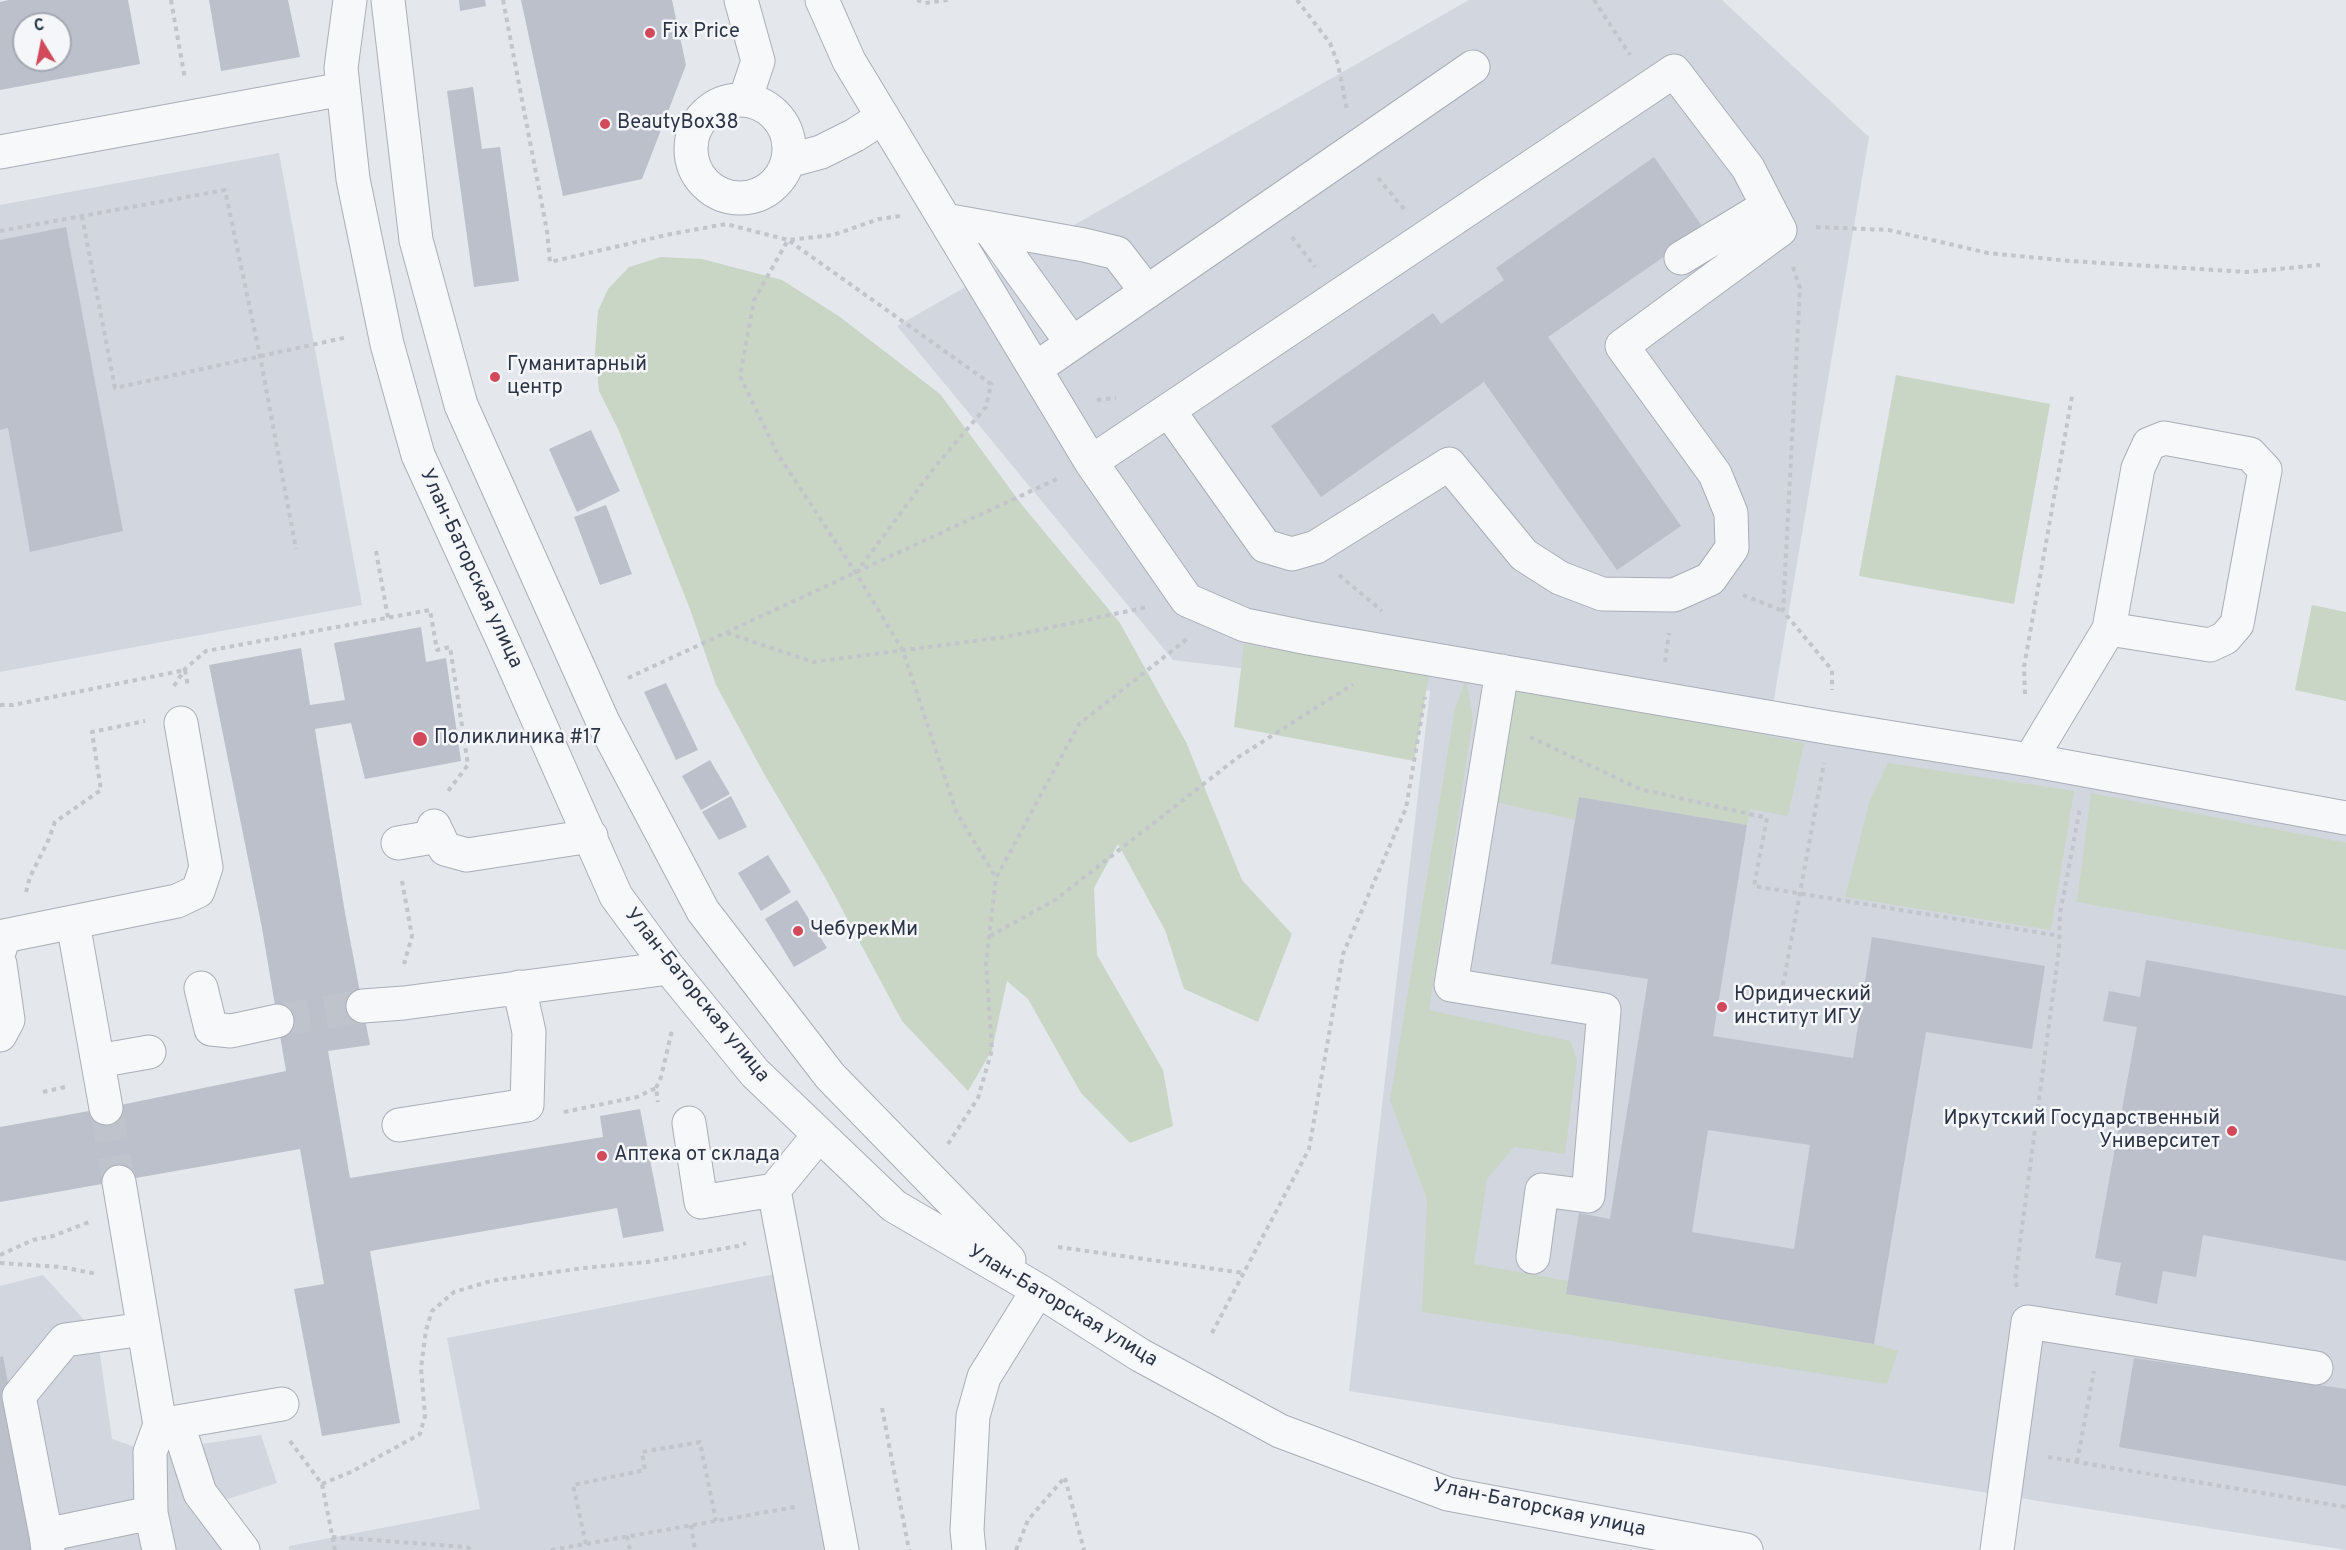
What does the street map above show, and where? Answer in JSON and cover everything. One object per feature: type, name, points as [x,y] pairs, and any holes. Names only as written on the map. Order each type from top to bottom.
[{"type":"street","name":"Улан-Баторская улица","points":[[350,0],[341,68],[356,190],[387,344],[418,455],[616,896],[669,968],[755,1073],[894,1206],[1038,1290],[1140,1355],[1280,1431],[1448,1494],[1746,1550]]},
{"type":"street","points":[[388,0],[416,240],[461,405],[603,722],[703,911],[830,1076],[1038,1290],[984,1377],[973,1416],[967,1530],[969,1550]]},
{"type":"street","points":[[741,0],[758,61],[745,100]]},
{"type":"street","points":[[822,0],[849,61],[1035,369],[1077,469],[1187,600],[1245,625],[1308,639],[2030,760],[2346,818]]},
{"type":"street","points":[[1035,369],[1473,68]]},
{"type":"street","points":[[1077,469],[1168,411],[1674,71],[1748,168],[1774,218]]},
{"type":"street","points":[[0,152],[343,89]]},
{"type":"street","points":[[745,100],[761,105],[775,115],[785,129],[789,144],[788,162],[781,176],[770,189],[756,196],[740,198],[725,196],[712,189],[701,178],[694,164],[691,149],[694,134],[700,121],[712,108],[728,102],[745,100]]},
{"type":"street","points":[[788,162],[821,152],[855,135],[883,117]]},
{"type":"street","points":[[1681,258],[1774,218]]},
{"type":"street","points":[[1168,411],[1266,546],[1292,554],[1310,550],[1353,526],[1449,464],[1524,555],[1560,578],[1602,594],[1674,595],[1710,579],[1732,548],[1731,513],[1715,474],[1622,346],[1774,218]]},
{"type":"street","points":[[945,220],[1117,253],[1147,292]]},
{"type":"street","points":[[989,228],[1072,343]]},
{"type":"street","points":[[2030,760],[2109,629],[2138,468],[2149,444],[2164,438],[2250,454],[2265,470],[2237,624],[2225,638],[2210,645],[2109,629]]},
{"type":"street","points":[[1502,671],[1451,986],[1604,1010],[1588,1196],[1542,1190],[1533,1257]]},
{"type":"street","points":[[0,949],[4,936],[177,902],[198,891],[206,867],[166,713]]},
{"type":"street","points":[[398,843],[437,831],[445,849],[467,855],[591,836]]},
{"type":"street","points":[[73,923],[106,1108]]},
{"type":"street","points":[[0,964],[8,1020],[0,1035]]},
{"type":"street","points":[[363,1005],[404,1003],[669,968]]},
{"type":"street","points":[[399,1125],[527,1105],[529,1032],[519,987]]},
{"type":"street","points":[[201,988],[211,1029],[231,1031],[277,1021]]},
{"type":"street","points":[[98,1061],[148,1052]]},
{"type":"street","points":[[688,1123],[701,1202],[774,1190],[819,1135]]},
{"type":"street","points":[[119,1182],[144,1329],[169,1423],[200,1494],[243,1550]]},
{"type":"street","points":[[774,1190],[842,1550]]},
{"type":"street","points":[[1997,1550],[2028,1322],[2316,1368]]},
{"type":"street","points":[[144,1329],[65,1340],[19,1396],[47,1543],[151,1513]]},
{"type":"street","points":[[159,1550],[151,1513],[150,1452],[169,1423],[273,1405]]},
{"type":"path","points":[[171,0],[184,73]]},
{"type":"path","points":[[503,0],[547,231],[550,262],[671,234],[726,224],[788,240],[834,235],[879,219],[916,214],[945,220]]},
{"type":"path","points":[[917,0],[925,3],[948,0]]},
{"type":"path","points":[[1297,0],[1330,43],[1338,64]]},
{"type":"path","points":[[0,231],[225,190],[260,356],[296,549]]},
{"type":"path","points":[[1269,208],[1338,296]]},
{"type":"path","points":[[82,216],[115,388],[358,334]]},
{"type":"path","points":[[1774,218],[1823,227],[1889,230],[1988,253],[2247,272],[2320,265]]},
{"type":"path","points":[[1774,218],[1800,288],[1783,611],[1832,670],[1832,697]]},
{"type":"path","points":[[788,240],[991,384],[986,407],[934,468],[856,573]]},
{"type":"path","points":[[788,240],[754,300],[740,376],[777,453],[856,573],[903,651],[956,811],[996,878]]},
{"type":"path","points":[[2025,698],[2024,667],[2072,396]]},
{"type":"path","points":[[628,678],[1077,469]]},
{"type":"path","points":[[1310,550],[1386,615]]},
{"type":"path","points":[[376,551],[388,618]]},
{"type":"path","points":[[726,633],[813,662],[1005,637],[1187,600]]},
{"type":"path","points":[[25,896],[30,877],[48,842],[55,822],[101,790],[92,732],[166,713],[185,669],[206,651],[430,610],[437,650],[450,647],[468,765],[438,802],[437,831]]},
{"type":"path","points":[[945,1147],[978,1098],[992,1050],[986,963],[996,878],[1079,724],[1192,635]]},
{"type":"path","points":[[1212,1333],[1309,1149],[1343,954],[1406,808],[1429,675],[1424,658]]},
{"type":"path","points":[[0,705],[13,705],[185,669]]},
{"type":"path","points":[[990,937],[1055,900],[1237,758],[1355,682]]},
{"type":"path","points":[[1494,720],[1640,789],[1767,818],[1754,886],[2060,936]]},
{"type":"path","points":[[1784,985],[1826,752]]},
{"type":"path","points":[[2028,1322],[2015,1280],[2060,936],[2060,914],[2086,772]]},
{"type":"path","points":[[402,880],[412,936],[401,977],[404,1003]]},
{"type":"path","points":[[659,1107],[656,1088],[661,1077],[674,1021]]},
{"type":"path","points":[[43,1092],[75,1084]]},
{"type":"path","points":[[557,1113],[636,1097],[656,1088]]},
{"type":"path","points":[[0,1255],[33,1240],[53,1236],[90,1221],[124,1214]]},
{"type":"path","points":[[322,1484],[353,1471],[420,1434],[425,1416],[420,1368],[426,1330],[432,1311],[454,1292],[491,1281],[647,1262],[738,1246],[751,1240]]},
{"type":"path","points":[[1058,1247],[1244,1273]]},
{"type":"path","points":[[0,1263],[61,1268],[91,1275],[134,1271]]},
{"type":"path","points":[[2077,1462],[2101,1334]]},
{"type":"path","points":[[273,1405],[322,1484],[335,1550]]},
{"type":"path","points":[[882,1408],[909,1550]]},
{"type":"path","points":[[586,1544],[573,1485],[645,1470],[642,1452],[700,1442],[716,1521]]},
{"type":"path","points":[[2011,1450],[2346,1507]]},
{"type":"path","points":[[1016,1550],[1028,1520],[1065,1477],[1084,1550]]},
{"type":"path","points":[[551,1550],[832,1500]]},
{"type":"path","points":[[691,1525],[695,1550]]},
{"type":"path","points":[[627,1536],[630,1550]]},
{"type":"path","points":[[332,1537],[467,1547],[472,1550]]},
{"type":"shaded area","points":[[1469,0],[1722,0],[1869,137],[1772,711],[2346,826],[2346,1550],[1349,1391],[1430,691],[1173,660],[897,326]]},
{"type":"shaded area","points":[[279,153],[362,605],[0,672],[0,205]]},
{"type":"shaded area","points":[[775,1274],[854,1550],[289,1550],[289,1546],[480,1509],[447,1338]]},
{"type":"shaded area","points":[[43,1275],[97,1334],[112,1439],[150,1452],[261,1435],[277,1483],[213,1504],[221,1550],[0,1550],[0,1286]]},
{"type":"green space","points":[[661,257],[702,259],[782,280],[840,317],[940,394],[1022,505],[1120,623],[1186,742],[1242,880],[1292,934],[1258,1022],[1184,989],[1165,930],[1118,844],[1094,888],[1097,955],[1163,1070],[1173,1126],[1130,1143],[1081,1093],[1028,999],[1007,981],[992,1050],[968,1091],[902,1021],[827,881],[763,772],[716,685],[690,609],[619,431],[599,391],[595,352],[598,311],[608,289],[629,267]]},
{"type":"green space","points":[[1896,375],[2050,404],[2014,604],[1859,576]]},
{"type":"green space","points":[[2312,605],[2346,612],[2346,701],[2295,690]]},
{"type":"green space","points":[[1244,644],[1429,675],[1414,761],[1234,727]]},
{"type":"green space","points":[[1466,680],[1473,718],[1429,1010],[1570,1041],[1577,1059],[1565,1154],[1514,1147],[1487,1179],[1474,1264],[1568,1281],[1566,1294],[1874,1344],[1898,1351],[1887,1384],[1422,1312],[1427,1199],[1390,1100],[1455,708]]},
{"type":"green space","points":[[1516,686],[1804,743],[1788,816],[1750,809],[1747,825],[1579,797],[1575,820],[1496,802]]},
{"type":"green space","points":[[1888,763],[2074,791],[2051,930],[1845,897],[1870,800]]},
{"type":"green space","points":[[2091,793],[2346,843],[2346,950],[2077,902]]},
{"type":"building","points":[[9,0],[128,0],[140,64],[0,90],[0,2]]},
{"type":"building","points":[[209,0],[288,0],[300,57],[221,71]]},
{"type":"building","points":[[459,0],[485,0],[486,6],[460,11]]},
{"type":"building","points":[[521,0],[672,0],[686,65],[642,179],[563,196]]},
{"type":"building","points":[[473,87],[482,149],[500,147],[519,281],[474,287],[447,91]]},
{"type":"building","points":[[1654,157],[1704,229],[1548,337],[1681,526],[1617,570],[1484,382],[1321,497],[1271,426],[1433,313],[1441,324],[1504,280],[1496,268]]},
{"type":"building","points":[[66,227],[123,531],[30,552],[8,428],[0,430],[0,240]]},
{"type":"building","points":[[591,430],[620,491],[577,512],[549,449]]},
{"type":"building","points":[[606,505],[632,574],[600,585],[574,517]]},
{"type":"building","points":[[421,627],[426,662],[446,658],[461,761],[365,779],[351,723],[315,729],[345,913],[370,1045],[328,1051],[350,1178],[603,1137],[600,1116],[640,1109],[664,1231],[623,1238],[617,1208],[370,1251],[400,1423],[322,1436],[294,1289],[324,1284],[300,1149],[0,1202],[0,1127],[286,1071],[262,928],[209,665],[301,648],[310,705],[345,700],[334,643]]},
{"type":"building","points":[[666,683],[698,750],[676,760],[644,692]]},
{"type":"building","points":[[710,760],[730,794],[701,810],[682,776]]},
{"type":"building","points":[[731,796],[747,827],[719,840],[702,812]]},
{"type":"building","name":"Юридический институт ИГУ","points":[[1579,797],[1747,825],[1713,1036],[1853,1058],[1872,937],[2045,966],[2032,1049],[1926,1032],[1874,1344],[1566,1294],[1579,1213],[1610,1219],[1648,979],[1551,964]],"holes":[[[1708,1130],[1810,1145],[1794,1249],[1692,1232]]]},
{"type":"building","points":[[768,855],[791,892],[761,911],[738,873]]},
{"type":"building","points":[[797,900],[827,948],[794,967],[765,919]]},
{"type":"building","name":"Иркутский Государственный Университет","points":[[2146,960],[2346,996],[2346,1261],[2203,1235],[2196,1277],[2163,1271],[2157,1304],[2115,1295],[2121,1263],[2095,1258],[2137,1027],[2103,1021],[2109,991],[2140,997]]},
{"type":"building","points":[[3,1356],[39,1550],[0,1550],[0,1357]]},
{"type":"building","points":[[2134,1358],[2346,1389],[2346,1486],[2119,1447]]},
{"type":"tunnel","points":[[277,1021],[363,1006]]},
{"type":"tunnel","points":[[106,1108],[119,1182]]},
{"type":"place","name":"Fix Price","points":[[650,33]]},
{"type":"place","name":"BeautyBox38","points":[[605,124]]},
{"type":"place","name":"Гуманитарный центр","points":[[495,377]]},
{"type":"place","name":"Поликлиника #17","points":[[420,739]]},
{"type":"place","name":"ЧебурекМи","points":[[798,931]]},
{"type":"place","name":"Юридический институт ИГУ","points":[[1722,1007]]},
{"type":"place","name":"Иркутский Государственный Университет","points":[[2232,1131]]},
{"type":"place","name":"Аптека от склада","points":[[602,1156]]}]
